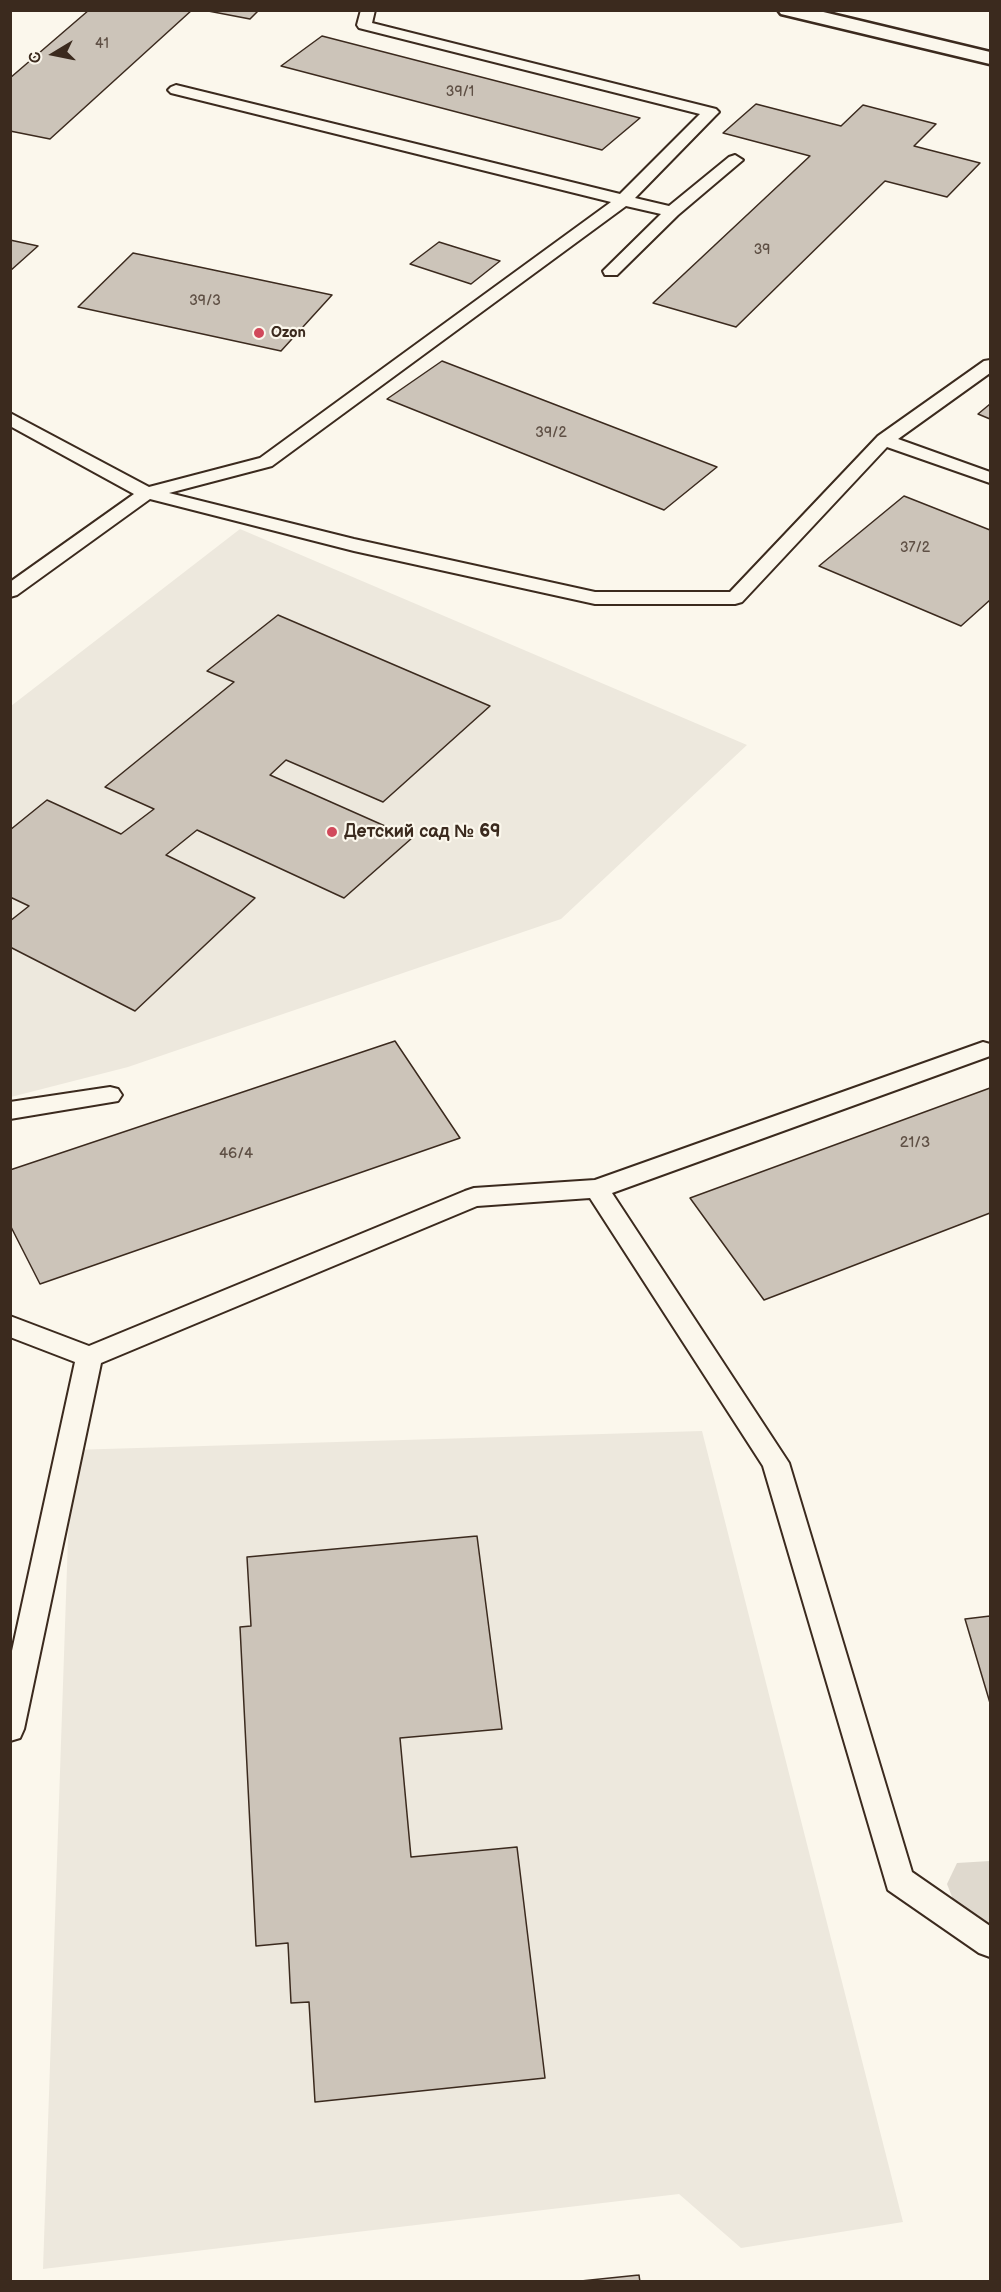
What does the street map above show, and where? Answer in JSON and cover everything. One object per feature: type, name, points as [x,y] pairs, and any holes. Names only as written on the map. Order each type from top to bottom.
[{"type":"street","points":[[788,10],[990,58]]},
{"type":"lane","points":[[10,591],[147,493],[266,462],[625,199],[711,112],[364,26],[368,10]]},
{"type":"lane","points":[[176,90],[672,212]]},
{"type":"lane","points":[[611,271],[672,212],[735,160]]},
{"type":"lane","points":[[10,418],[147,493],[354,545],[596,598],[735,598],[884,440],[990,365]]},
{"type":"lane","points":[[884,440],[990,478]]},
{"type":"lane","points":[[10,1326],[89,1357],[474,1197],[597,1189],[983,1050]]},
{"type":"lane","points":[[10,1111],[110,1095]]},
{"type":"lane","points":[[597,1189],[776,1463],[899,1880],[990,1943]]},
{"type":"lane","points":[[10,1729],[89,1357]]},
{"type":"shaded area","name":"Детский сад № 69","points":[[240,529],[747,745],[561,919],[128,1067],[11,1097],[11,706]]},
{"type":"shaded area","points":[[702,1431],[903,2222],[741,2248],[679,2194],[43,2269],[71,1450]]},
{"type":"shaded area","points":[[990,1861],[990,1925],[954,1902],[947,1884],[957,1863]]},
{"type":"building","points":[[89,10],[192,10],[50,139],[10,131],[10,78]]},
{"type":"building","points":[[203,10],[259,10],[250,19]]},
{"type":"building","points":[[322,36],[640,118],[602,150],[281,66]]},
{"type":"building","points":[[756,104],[841,126],[863,105],[936,124],[914,146],[980,163],[947,197],[885,181],[736,327],[653,303],[810,156],[723,133]]},
{"type":"building","points":[[10,240],[38,246],[10,271]]},
{"type":"building","points":[[439,242],[500,261],[471,284],[410,264]]},
{"type":"building","points":[[133,253],[332,295],[281,351],[78,307]]},
{"type":"building","points":[[442,361],[717,467],[664,510],[387,399]]},
{"type":"building","points":[[990,404],[990,419],[978,414]]},
{"type":"building","points":[[904,496],[990,530],[990,600],[961,626],[819,566]]},
{"type":"building","points":[[278,615],[490,706],[383,802],[286,760],[270,775],[412,838],[344,898],[197,830],[166,855],[255,898],[135,1011],[10,947],[10,921],[29,906],[10,897],[10,830],[47,800],[121,834],[154,809],[105,787],[234,682],[207,671]]},
{"type":"building","points":[[395,1041],[460,1138],[40,1284],[10,1225],[10,1170]]},
{"type":"building","points":[[990,1088],[990,1213],[764,1300],[690,1198]]},
{"type":"building","points":[[477,1536],[502,1729],[400,1738],[411,1857],[517,1847],[545,2078],[315,2102],[309,2002],[291,2003],[288,1943],[256,1946],[240,1627],[251,1626],[247,1557]]},
{"type":"building","points":[[990,1616],[990,1703],[965,1619]]},
{"type":"building","points":[[639,2275],[640,2282],[571,2282]]},
{"type":"place","name":"Ozon","points":[[259,333]]},
{"type":"place","name":"Детский сад № 69","points":[[332,832]]}]
